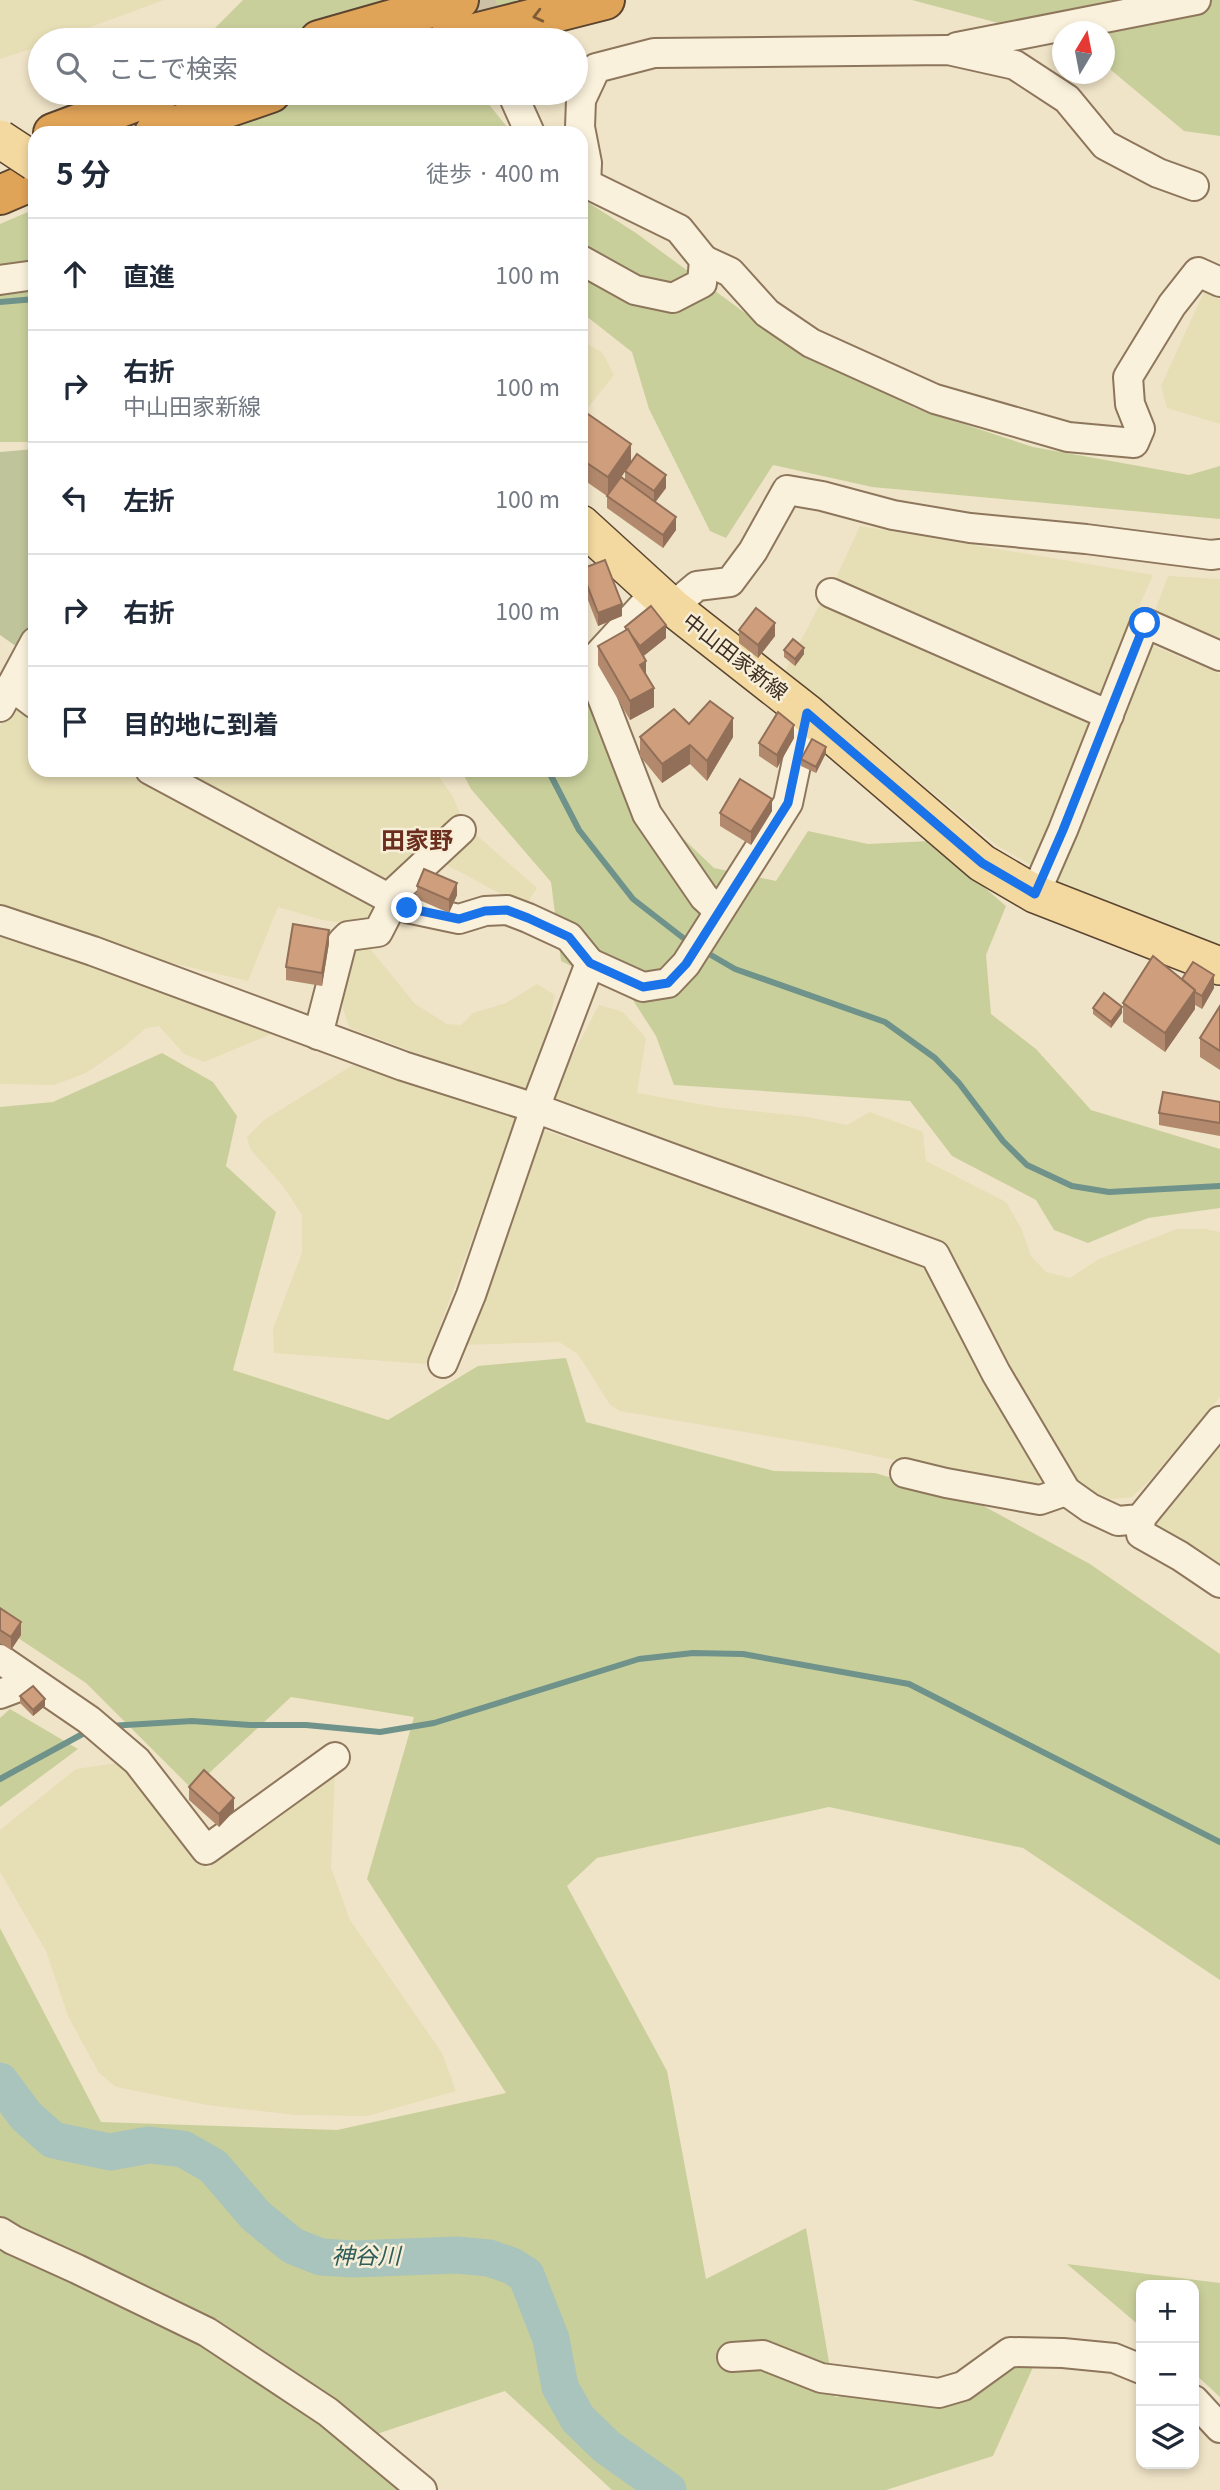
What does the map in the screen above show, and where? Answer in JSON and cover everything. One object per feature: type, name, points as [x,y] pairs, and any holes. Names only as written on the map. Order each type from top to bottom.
[{"type":"highway","points":[[361,28],[459,0]]},
{"type":"highway","points":[[494,28],[605,0]]},
{"type":"highway","points":[[72,126],[128,105]]},
{"type":"highway","points":[[172,126],[231,105]]},
{"type":"highway","points":[[0,156],[28,144]]},
{"type":"highway","points":[[0,195],[28,183]]},
{"type":"main road","points":[[0,139],[28,157]]},
{"type":"main road","name":"中山田家新線","points":[[588,530],[664,600],[807,713],[982,863],[1035,894],[1220,966]]},
{"type":"street","points":[[588,85],[596,68],[654,53],[948,50],[1196,0]]},
{"type":"street","points":[[948,50],[1015,65],[1068,99],[1105,145],[1158,173],[1194,186]]},
{"type":"street","points":[[517,105],[527,126]]},
{"type":"street","points":[[580,126],[581,105]]},
{"type":"street","points":[[588,185],[679,229],[704,260],[730,272],[767,313],[811,343],[935,399],[1068,437],[1134,443],[1140,429],[1130,404],[1128,377],[1172,305],[1198,272],[1220,282]]},
{"type":"street","points":[[588,264],[635,290],[673,298],[702,283],[704,260]]},
{"type":"street","points":[[0,280],[28,276]]},
{"type":"street","points":[[719,911],[704,897],[647,814],[598,687],[595,665],[599,654],[664,600],[697,586],[730,582],[753,551],[787,490],[822,496],[893,515],[970,528],[1220,554]]},
{"type":"street","points":[[831,593],[1109,715]]},
{"type":"street","points":[[1035,894],[1145,623],[1220,656]]},
{"type":"street","points":[[28,652],[7,684],[28,699]]},
{"type":"street","points":[[163,777],[407,908],[459,919],[485,911],[507,910],[569,937],[590,963],[643,987],[668,983],[686,964],[788,803],[807,713]]},
{"type":"street","points":[[318,1035],[342,942],[348,936],[378,932],[391,899],[461,830]]},
{"type":"street","points":[[0,920],[93,951],[403,1066],[535,1108],[935,1255],[996,1373],[1066,1491],[1090,1508],[1118,1521],[1140,1519]]},
{"type":"street","points":[[443,1363],[471,1295],[535,1108],[590,963]]},
{"type":"street","points":[[1220,1421],[1140,1519],[1141,1534],[1220,1583]]},
{"type":"street","points":[[905,1473],[1040,1500],[1066,1491]]},
{"type":"street","points":[[0,1659],[89,1720],[137,1761],[206,1850],[335,1757]]},
{"type":"street","points":[[0,1694],[32,1682]]},
{"type":"street","points":[[0,2232],[206,2332],[328,2412],[422,2490]]},
{"type":"street","points":[[732,2357],[763,2355],[821,2378],[939,2393],[963,2386],[1010,2352],[1114,2358],[1136,2367]]},
{"type":"street","points":[[1199,2405],[1220,2428]]},
{"type":"shaded area","points":[[0,0],[164,0],[88,28],[28,28],[28,50],[0,59]]},
{"type":"shaded area","points":[[1204,292],[1220,299],[1220,424],[1167,408],[1161,386]]},
{"type":"shaded area","points":[[588,345],[602,352],[614,375],[588,407]]},
{"type":"shaded area","points":[[860,526],[1153,575],[1098,699],[835,580]]},
{"type":"shaded area","points":[[1168,576],[1220,579],[1220,640],[1155,611]]},
{"type":"shaded area","points":[[820,604],[1093,720],[1031,865],[996,845],[785,671]]},
{"type":"shaded area","points":[[1149,644],[1220,674],[1220,946],[1055,888],[1051,879]]},
{"type":"shaded area","points":[[10,704],[28,714],[28,777],[144,777],[379,906],[368,921],[353,924],[322,920],[278,907],[248,981],[129,953],[0,904],[0,726]]},
{"type":"shaded area","points":[[192,777],[439,777],[452,795],[465,825],[537,888],[525,907],[425,853],[391,886]]},
{"type":"shaded area","points":[[0,934],[276,1032],[204,1062],[184,1054],[159,1026],[146,1028],[86,1073],[54,1085],[0,1084]]},
{"type":"shaded area","points":[[368,946],[415,1004],[447,1024],[461,1025],[473,1013],[506,1003],[537,984],[555,995],[537,1079],[526,1094],[350,1028],[343,1009],[340,952]]},
{"type":"shaded area","points":[[599,1005],[623,1012],[646,1038],[637,1093],[847,1125],[870,1112],[923,1132],[926,1161],[1006,1202],[1022,1230],[1031,1256],[1046,1272],[1070,1278],[1099,1259],[1177,1229],[1220,1232],[1220,1397],[1149,1481],[1132,1497],[1110,1499],[1078,1485],[1061,1462],[944,1250],[553,1101],[560,1079]]},
{"type":"shaded area","points":[[353,1065],[516,1119],[426,1364],[274,1353],[273,1329],[302,1253],[302,1215],[283,1186],[250,1149],[247,1137],[264,1120]]},
{"type":"shaded area","points":[[543,1130],[930,1264],[1043,1481],[1025,1487],[827,1446],[620,1411],[610,1405],[578,1354],[559,1342],[464,1345]]},
{"type":"shaded area","points":[[1220,1439],[1220,1570],[1152,1525]]},
{"type":"shaded area","points":[[118,1763],[207,1869],[335,1771],[331,1868],[350,1920],[442,2053],[456,2091],[367,2116],[296,2115],[207,2105],[116,2087],[99,2073],[68,2016],[46,1951],[0,1872],[0,1830],[76,1769]]},
{"type":"green space","points":[[243,0],[516,0],[508,28],[215,28]]},
{"type":"green space","points":[[912,0],[1220,0],[1220,136],[1184,131],[1115,73],[1115,21],[1052,21],[1052,37]]},
{"type":"green space","points":[[175,105],[489,105],[506,126],[171,126]]},
{"type":"green space","points":[[588,202],[636,233],[778,337],[915,408],[1033,447],[1189,475],[1220,466],[1220,519],[872,487],[773,465],[726,538],[710,531],[649,409],[632,352],[588,317]]},
{"type":"green space","points":[[28,212],[28,442],[0,442],[0,224]]},
{"type":"green space","points":[[28,450],[28,635],[20,649],[0,635],[0,452]]},
{"type":"green space","points":[[588,687],[616,767],[668,824],[714,868],[776,881],[808,831],[868,844],[930,841],[1006,906],[986,955],[991,1014],[1036,1049],[1091,1110],[1220,1149],[1220,1208],[1148,1218],[1088,1243],[1054,1230],[1036,1200],[952,1156],[910,1101],[674,1085],[656,1036],[629,994],[561,961],[551,882],[471,789],[465,777],[588,777]]},
{"type":"green space","points":[[162,1053],[213,1082],[237,1116],[226,1166],[276,1212],[233,1370],[388,1420],[478,1366],[566,1358],[586,1422],[774,1471],[875,1473],[978,1503],[1090,1564],[1220,1654],[1220,1980],[1023,1848],[829,1807],[597,1858],[567,1886],[667,2071],[706,2279],[806,2228],[835,2397],[1034,2365],[993,2456],[886,2490],[612,2490],[505,2391],[368,2437],[409,2490],[0,2490],[0,1928],[101,2122],[337,2130],[506,2093],[367,1879],[414,1717],[291,1697],[192,1789],[86,1683],[0,1626],[0,1107],[53,1102]]},
{"type":"green space","points":[[10,1709],[78,1749],[0,1807],[0,1718]]},
{"type":"green space","points":[[1067,2264],[1196,2280],[1136,2280],[1136,2323]]},
{"type":"green space","points":[[1199,2280],[1220,2283],[1220,2397],[1199,2378]]},
{"type":"building","points":[[588,414],[631,444],[608,477],[588,464]]},
{"type":"building","points":[[637,454],[666,475],[654,491],[625,471]]},
{"type":"building","points":[[621,477],[676,517],[663,535],[607,496]]},
{"type":"building","points":[[605,560],[622,604],[598,613],[588,587],[588,566]]},
{"type":"building","points":[[651,606],[666,625],[640,646],[625,627]]},
{"type":"building","points":[[756,608],[775,623],[758,645],[739,630]]},
{"type":"building","points":[[628,629],[646,661],[640,665],[654,688],[630,701],[598,646]]},
{"type":"building","points":[[793,639],[804,648],[795,659],[784,650]]},
{"type":"building","points":[[710,701],[733,718],[707,761],[690,745],[662,764],[640,737],[674,709],[689,724]]},
{"type":"building","points":[[778,712],[794,725],[777,755],[759,743]]},
{"type":"building","points":[[812,739],[826,747],[816,767],[801,759]]},
{"type":"building","points":[[740,779],[772,799],[751,832],[720,813]]},
{"type":"building","points":[[424,869],[457,883],[449,900],[417,886]]},
{"type":"building","points":[[293,924],[329,930],[322,973],[286,967]]},
{"type":"building","points":[[1153,956],[1195,990],[1165,1033],[1123,1003]]},
{"type":"building","points":[[1193,962],[1214,975],[1202,996],[1182,979]]},
{"type":"building","points":[[1104,993],[1122,1007],[1111,1022],[1093,1008]]},
{"type":"building","points":[[1220,1006],[1220,1051],[1200,1038]]},
{"type":"building","points":[[1163,1092],[1220,1102],[1220,1123],[1159,1113]]},
{"type":"building","points":[[0,1608],[21,1622],[11,1637],[0,1630]]},
{"type":"building","points":[[33,1686],[45,1699],[33,1710],[20,1696]]},
{"type":"building","points":[[204,1770],[234,1798],[219,1814],[189,1787]]},
{"type":"waterway","points":[[0,302],[28,300]]},
{"type":"waterway","points":[[552,777],[579,830],[633,899],[691,944]]},
{"type":"waterway","points":[[704,951],[735,969],[885,1022],[935,1058],[959,1083],[1003,1141],[1027,1165],[1072,1186],[1109,1192],[1220,1186]]},
{"type":"waterway","points":[[109,1726],[192,1721],[306,1725],[380,1732],[434,1723],[639,1659],[693,1653],[743,1654],[909,1684],[1220,1842]]},
{"type":"waterway","points":[[0,1779],[88,1731]]},
{"type":"waterway","name":"神谷川","points":[[0,2081],[26,2116],[53,2140],[110,2152],[149,2145],[183,2149],[213,2166],[256,2216],[293,2246],[321,2257],[353,2259],[456,2255],[489,2258],[512,2266],[526,2275],[551,2339],[560,2387],[578,2419],[607,2447],[668,2490]]},
{"type":"tunnel","points":[[481,0],[489,28]]},
{"type":"district","name":"田家野","points":[[417,841]]},
{"type":"route","points":[[407,908],[459,919],[485,911],[507,910],[569,937],[590,963],[643,987],[668,983],[686,964],[788,803],[807,713],[982,863],[1035,894],[1145,623]]}]
